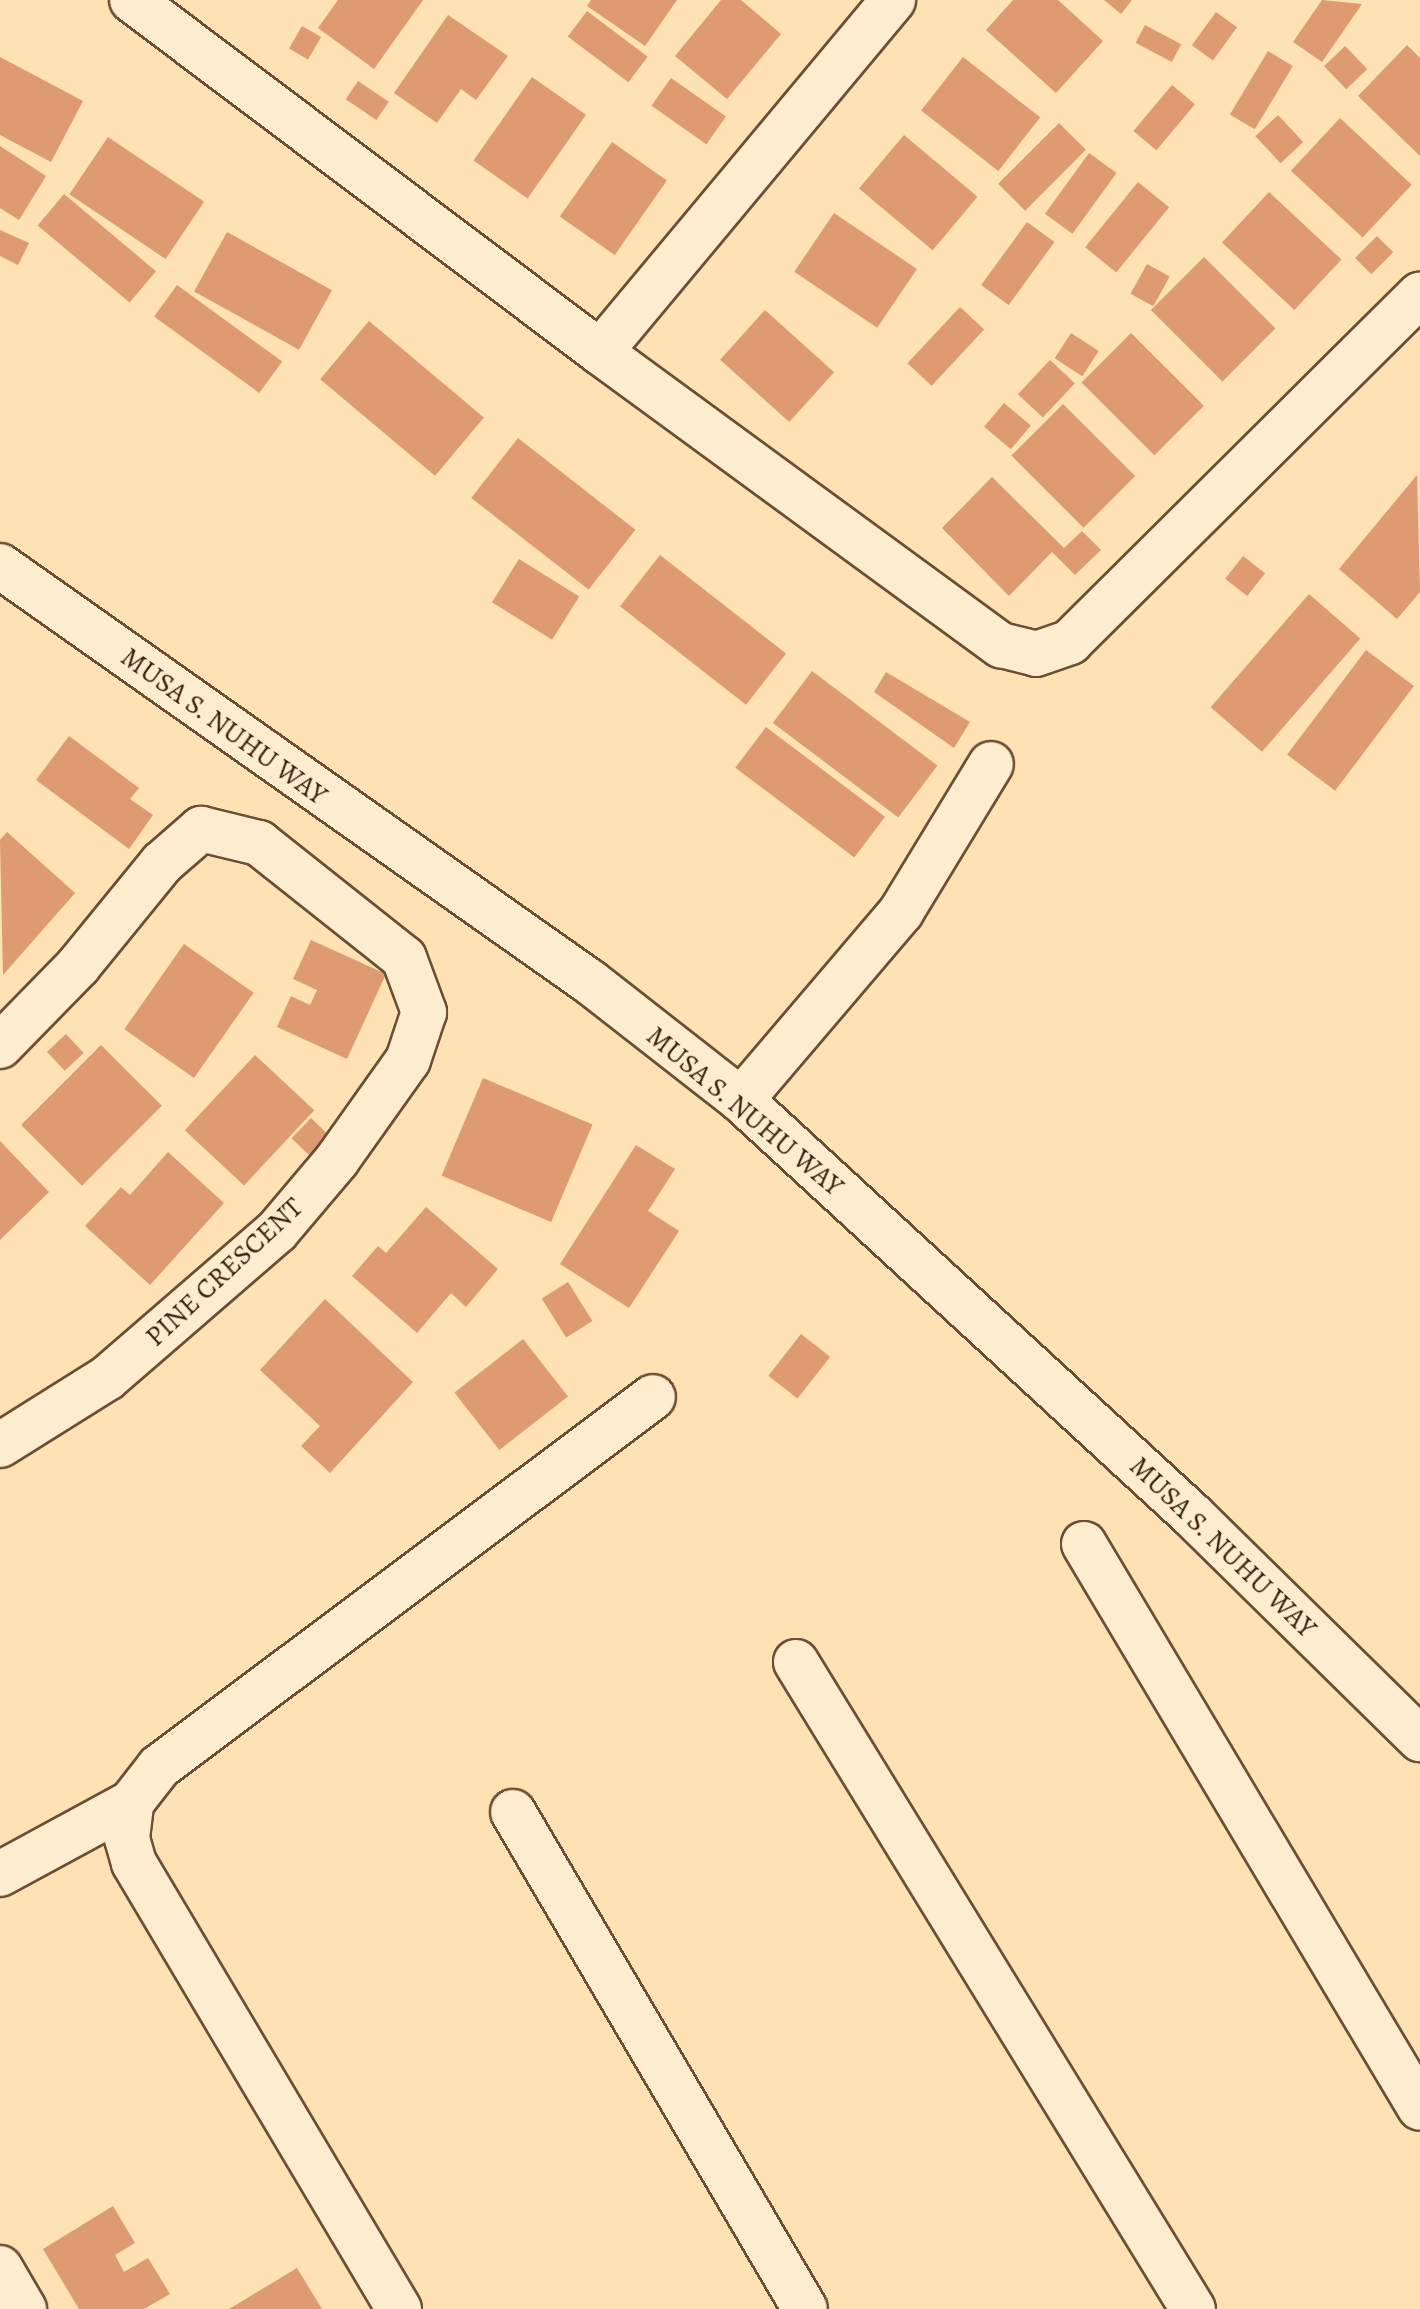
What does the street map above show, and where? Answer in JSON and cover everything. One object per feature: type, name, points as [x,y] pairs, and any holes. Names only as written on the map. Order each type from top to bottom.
[{"type":"street","points":[[132,0],[600,352],[1001,645],[1036,654],[1070,642],[1420,295]]},
{"type":"street","points":[[600,352],[893,0]]},
{"type":"street","name":"MUSA S. NUHU WAY","points":[[7,585],[590,982],[741,1100],[1192,1515],[1420,1739]]},
{"type":"street","points":[[741,1100],[901,912],[991,764]]},
{"type":"street","name":"PINE CRESCENT","points":[[0,1046],[78,966],[162,863],[201,829],[259,843],[404,958],[424,1012],[408,1060],[337,1160],[277,1231],[107,1378],[0,1445]]},
{"type":"street","points":[[0,1874],[131,1803],[159,1767],[653,1397]]},
{"type":"street","points":[[1084,1544],[1420,2108]]},
{"type":"street","points":[[796,1662],[1193,2309]]},
{"type":"street","points":[[131,1803],[127,1838],[134,1863],[399,2309]]},
{"type":"street","points":[[513,1812],[805,2309]]},
{"type":"street","points":[[1389,2056],[1420,2088]]},
{"type":"street","points":[[0,2268],[24,2309]]},
{"type":"building","points":[[338,0],[423,0],[374,69],[318,28]]},
{"type":"building","points":[[591,0],[677,0],[645,46],[587,6]]},
{"type":"building","points":[[721,0],[741,0],[781,34],[727,99],[675,56]]},
{"type":"building","points":[[1013,0],[1058,0],[1103,41],[1056,93],[986,30]]},
{"type":"building","points":[[1104,0],[1132,0],[1121,14]]},
{"type":"building","points":[[1322,0],[1362,4],[1322,62],[1293,42]]},
{"type":"building","points":[[587,11],[648,57],[628,82],[568,37]]},
{"type":"building","points":[[1216,12],[1237,27],[1213,60],[1192,45]]},
{"type":"building","points":[[448,15],[508,56],[476,100],[461,89],[437,123],[394,93]]},
{"type":"building","points":[[1145,25],[1181,44],[1172,62],[1136,43]]},
{"type":"building","points":[[302,26],[321,37],[308,60],[289,49]]},
{"type":"building","points":[[1407,45],[1420,58],[1420,156],[1358,96]]},
{"type":"building","points":[[1345,46],[1367,69],[1346,89],[1324,66]]},
{"type":"building","points":[[1268,51],[1293,66],[1255,129],[1230,114]]},
{"type":"building","points":[[0,57],[83,101],[51,162],[0,135]]},
{"type":"building","points":[[963,57],[1040,117],[998,171],[921,111]]},
{"type":"building","points":[[532,77],[586,115],[528,198],[473,161]]},
{"type":"building","points":[[671,78],[726,116],[706,144],[651,106]]},
{"type":"building","points":[[358,81],[389,102],[376,120],[346,99]]},
{"type":"building","points":[[1172,85],[1195,104],[1156,150],[1133,131]]},
{"type":"building","points":[[1278,115],[1303,142],[1281,163],[1255,136]]},
{"type":"building","points":[[1340,118],[1412,185],[1363,237],[1291,171]]},
{"type":"building","points":[[1059,123],[1086,150],[1025,211],[998,184]]},
{"type":"building","points":[[904,135],[978,197],[933,250],[859,189]]},
{"type":"building","points":[[108,137],[204,202],[166,259],[69,194]]},
{"type":"building","points":[[612,142],[667,180],[615,255],[560,217]]},
{"type":"building","points":[[0,146],[46,176],[19,220],[0,208]]},
{"type":"building","points":[[1089,153],[1117,173],[1072,234],[1045,214]]},
{"type":"building","points":[[1138,182],[1169,207],[1116,272],[1085,247]]},
{"type":"building","points":[[1269,192],[1341,260],[1294,310],[1222,242]]},
{"type":"building","points":[[64,194],[156,271],[130,303],[38,225]]},
{"type":"building","points":[[834,213],[917,269],[877,328],[794,272]]},
{"type":"building","points":[[1027,222],[1055,242],[1009,305],[981,285]]},
{"type":"building","points":[[0,230],[29,243],[18,265],[0,256]]},
{"type":"building","points":[[227,232],[332,290],[299,350],[194,291]]},
{"type":"building","points":[[1377,236],[1393,252],[1371,274],[1355,258]]},
{"type":"building","points":[[1204,257],[1275,328],[1222,381],[1151,310]]},
{"type":"building","points":[[1147,264],[1170,277],[1153,306],[1131,294]]},
{"type":"building","points":[[177,285],[282,361],[259,393],[154,317]]},
{"type":"building","points":[[960,307],[984,330],[932,386],[907,363]]},
{"type":"building","points":[[765,310],[834,372],[789,422],[720,360]]},
{"type":"building","points":[[369,321],[484,417],[435,476],[320,379]]},
{"type":"building","points":[[1071,333],[1099,351],[1082,376],[1055,358]]},
{"type":"building","points":[[1131,333],[1204,406],[1154,455],[1082,382]]},
{"type":"building","points":[[1050,360],[1075,383],[1043,418],[1018,394]]},
{"type":"building","points":[[1004,403],[1031,425],[1011,449],[984,427]]},
{"type":"building","points":[[1063,404],[1135,476],[1084,528],[1011,456]]},
{"type":"building","points":[[518,438],[635,530],[589,590],[471,498]]},
{"type":"building","points":[[1417,475],[1420,592],[1397,619],[1339,569]]},
{"type":"building","points":[[992,477],[1064,548],[1082,531],[1101,550],[1075,575],[1052,552],[1009,596],[942,528]]},
{"type":"building","points":[[660,555],[786,654],[746,705],[620,606]]},
{"type":"building","points":[[1243,556],[1265,573],[1247,596],[1225,579]]},
{"type":"building","points":[[519,559],[579,597],[552,640],[492,602]]},
{"type":"building","points":[[1309,594],[1360,639],[1262,752],[1211,707]]},
{"type":"building","points":[[1366,650],[1414,686],[1335,791],[1287,755]]},
{"type":"building","points":[[812,671],[937,765],[898,817],[773,723]]},
{"type":"building","points":[[886,672],[970,722],[954,748],[874,692]]},
{"type":"building","points":[[766,727],[885,817],[854,857],[735,768]]},
{"type":"building","points":[[69,736],[139,788],[130,799],[153,815],[129,849],[36,780]]},
{"type":"building","points":[[7,832],[75,893],[3,975],[0,840]]},
{"type":"building","points":[[311,940],[386,974],[347,1059],[277,1027],[291,996],[310,1005],[317,990],[293,979]]},
{"type":"building","points":[[184,944],[254,993],[194,1078],[124,1029]]},
{"type":"building","points":[[66,1034],[84,1053],[65,1071],[47,1052]]},
{"type":"building","points":[[101,1045],[162,1106],[82,1186],[21,1125]]},
{"type":"building","points":[[255,1055],[314,1110],[244,1186],[185,1130]]},
{"type":"building","points":[[483,1078],[593,1124],[551,1222],[442,1176]]},
{"type":"building","points":[[311,1118],[332,1138],[312,1158],[292,1138]]},
{"type":"building","points":[[0,1141],[49,1192],[0,1240]]},
{"type":"building","points":[[636,1145],[675,1169],[648,1211],[679,1231],[629,1308],[560,1264]]},
{"type":"building","points":[[168,1152],[224,1203],[150,1285],[85,1226],[121,1187],[130,1195]]},
{"type":"building","points":[[426,1207],[498,1269],[466,1307],[451,1293],[417,1333],[352,1276],[378,1246],[386,1253]]},
{"type":"building","points":[[568,1282],[592,1321],[566,1337],[542,1298]]},
{"type":"building","points":[[325,1299],[413,1382],[330,1473],[301,1446],[320,1426],[260,1370]]},
{"type":"building","points":[[801,1334],[830,1357],[798,1399],[768,1376]]},
{"type":"building","points":[[523,1339],[568,1397],[499,1450],[454,1393]]},
{"type":"building","points":[[113,2206],[135,2243],[115,2255],[124,2272],[148,2258],[170,2294],[144,2309],[79,2309],[43,2249]]},
{"type":"building","points":[[297,2268],[322,2309],[229,2309]]}]
